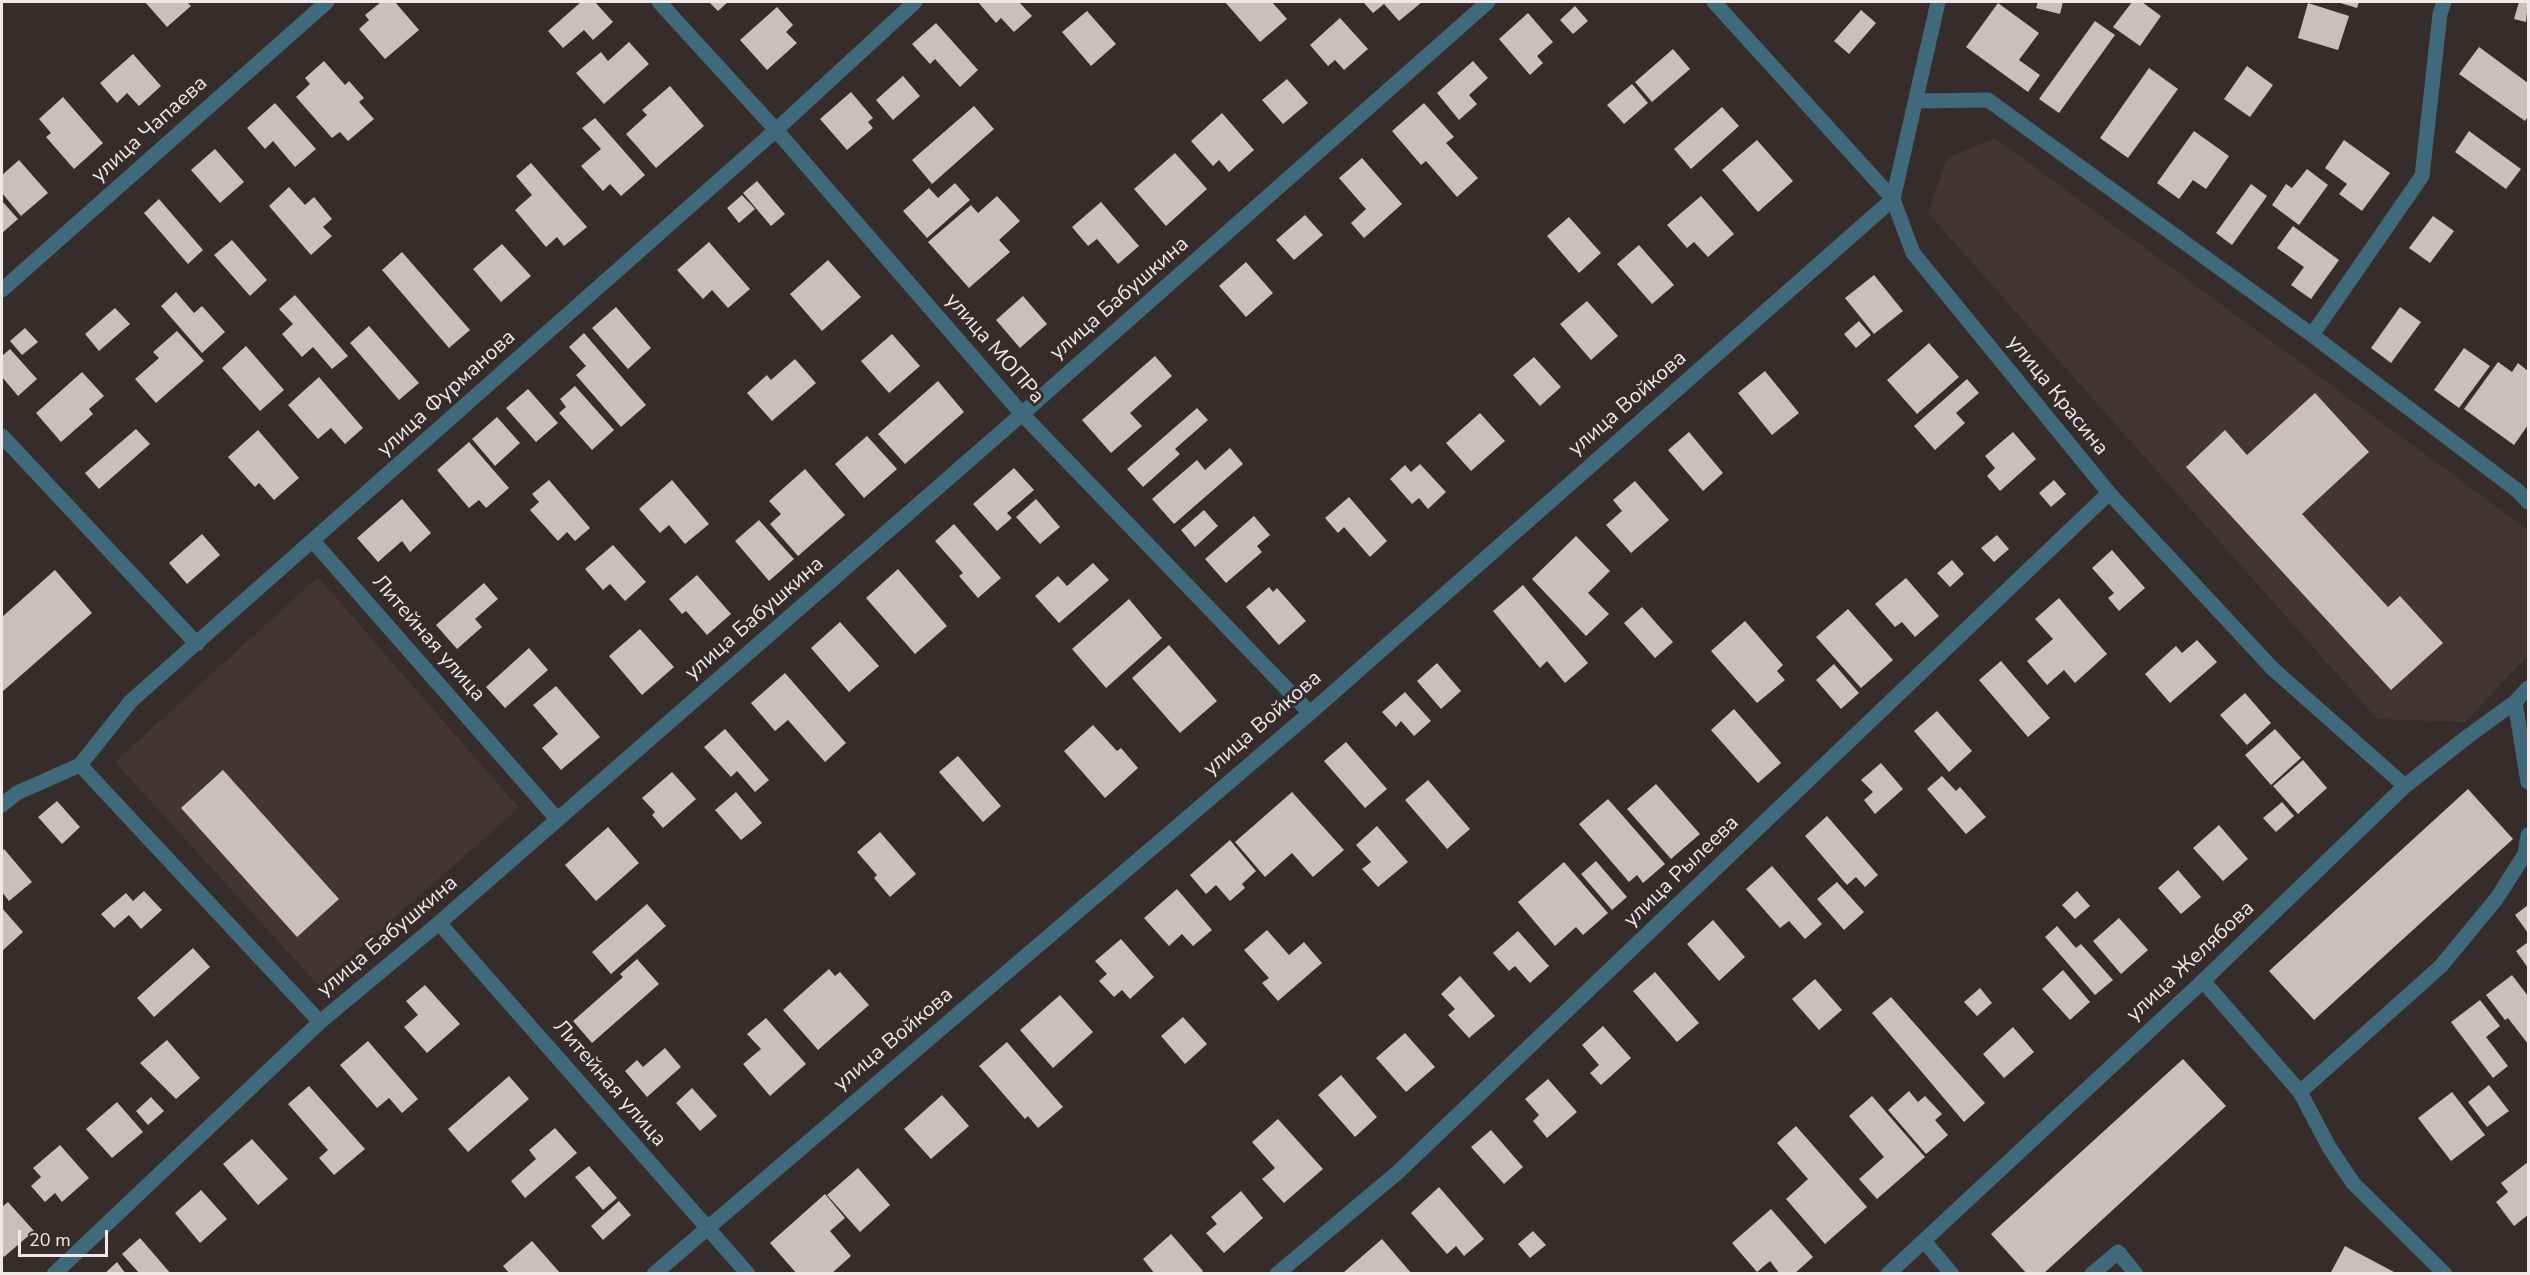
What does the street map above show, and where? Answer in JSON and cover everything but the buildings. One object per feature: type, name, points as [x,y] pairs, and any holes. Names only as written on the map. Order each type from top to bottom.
[{"type":"street","name":"улица Чапаева","points":[[2,290],[327,2]]},
{"type":"street","name":"улица МОПРа","points":[[659,2],[776,130],[1022,414],[1310,713]]},
{"type":"street","name":"улица Фурманова","points":[[2,805],[17,793],[80,765],[131,701],[776,130],[915,2]]},
{"type":"street","name":"улица Бабушкина","points":[[54,1274],[320,1022],[558,819],[1022,414],[1488,2]]},
{"type":"street","name":"улица Красина","points":[[1714,2],[1893,199],[1913,253],[2109,493],[2273,669],[2405,786]]},
{"type":"street","points":[[1893,199],[1938,2]]},
{"type":"street","points":[[2312,335],[2422,176],[2440,14],[2444,2]]},
{"type":"street","points":[[1916,101],[1988,100],[2312,335],[2518,491],[2529,502]]},
{"type":"street","name":"улица Войкова","points":[[654,1274],[707,1226],[1310,713],[1893,199]]},
{"type":"street","points":[[2,436],[197,644]]},
{"type":"street","name":"улица Рылеева","points":[[1277,1274],[1398,1172],[2109,493]]},
{"type":"street","name":"Литейная улица","points":[[314,541],[558,819]]},
{"type":"street","name":"улица Желябова","points":[[1888,1274],[2203,981],[2405,786],[2515,702],[2529,688]]},
{"type":"street","points":[[2515,702],[2529,711]]},
{"type":"street","points":[[2515,702],[2529,782]]},
{"type":"street","points":[[80,765],[320,1022]]},
{"type":"street","points":[[2300,1092],[2441,966],[2497,898],[2525,854],[2529,835]]},
{"type":"street","name":"Литейная улица","points":[[439,922],[748,1274]]},
{"type":"street","points":[[2203,981],[2300,1092],[2329,1147],[2353,1183],[2445,1274]]},
{"type":"street","points":[[1924,1241],[1952,1274]]},
{"type":"street","points":[[2092,1274],[2118,1252],[2136,1274]]},
{"type":"shaded area","points":[[1995,138],[2528,530],[2528,656],[2465,722],[2377,719],[1928,213],[1947,158]]},
{"type":"shaded area","points":[[318,577],[519,808],[318,985],[115,762]]}]
